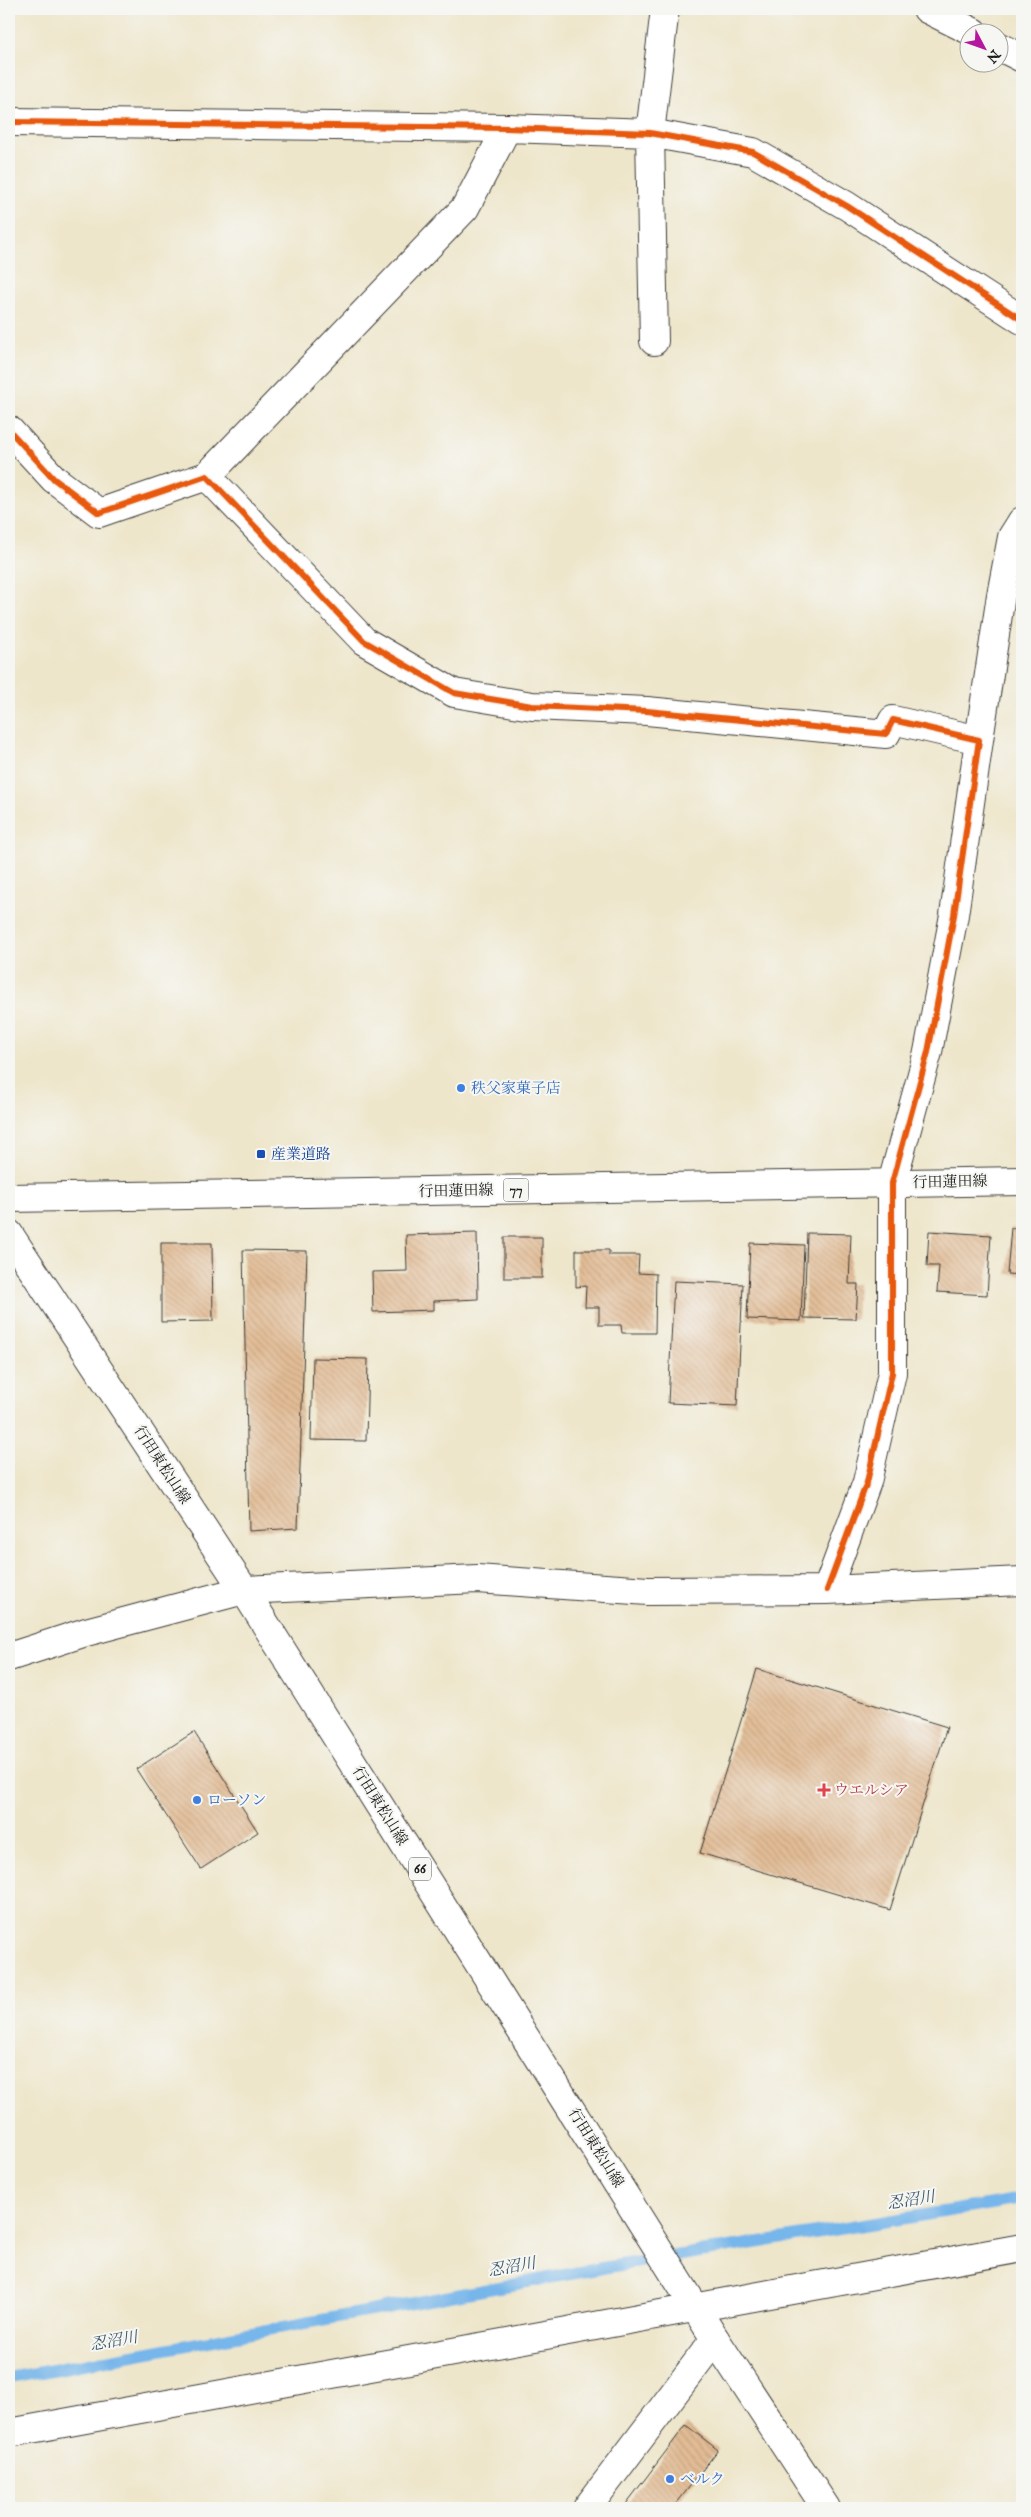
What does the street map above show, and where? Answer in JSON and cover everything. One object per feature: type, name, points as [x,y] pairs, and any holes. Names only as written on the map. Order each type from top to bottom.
[{"type":"street","points":[[654,340],[650,133],[665,9]]},
{"type":"street","points":[[927,9],[958,24]]},
{"type":"street","points":[[1008,51],[1022,58]]},
{"type":"street","points":[[9,122],[507,128],[650,133],[753,152],[847,206],[1022,320]]},
{"type":"street","points":[[9,430],[54,479],[99,513],[207,476],[465,208],[507,128]]},
{"type":"street","points":[[207,476],[364,641],[454,692],[532,706],[647,711],[886,734],[893,720],[979,740]]},
{"type":"street","points":[[827,1590],[867,1482],[892,1373],[892,1184],[928,1052],[954,915],[979,740],[1012,597],[1012,537],[1022,520]]},
{"type":"street","name":"行田蓮田線","points":[[9,1198],[1022,1181]]},
{"type":"street","name":"行田東松山線","points":[[9,1234],[244,1590],[715,2339],[826,2508]]},
{"type":"street","points":[[9,1657],[86,1632],[244,1590],[478,1579],[648,1591],[827,1590],[1022,1581]]},
{"type":"street","points":[[9,2433],[1022,2248]]},
{"type":"street","points":[[587,2508],[715,2339]]},
{"type":"building","points":[[1011,1228],[1022,1229],[1022,1275],[1007,1274]]},
{"type":"building","points":[[929,1231],[991,1235],[987,1295],[937,1292],[939,1266],[927,1266]]},
{"type":"building","points":[[477,1233],[478,1299],[434,1301],[434,1310],[373,1312],[372,1272],[407,1271],[406,1235]]},
{"type":"building","points":[[807,1233],[851,1234],[849,1284],[858,1284],[856,1319],[804,1318]]},
{"type":"building","points":[[504,1237],[542,1237],[542,1278],[504,1278]]},
{"type":"building","points":[[161,1243],[212,1243],[213,1321],[161,1322]]},
{"type":"building","points":[[750,1243],[804,1245],[801,1321],[747,1319]]},
{"type":"building","points":[[243,1250],[307,1251],[298,1528],[249,1531]]},
{"type":"building","points":[[576,1250],[609,1250],[609,1255],[639,1255],[638,1273],[656,1274],[655,1333],[622,1333],[621,1325],[599,1325],[599,1307],[585,1307],[586,1286],[576,1287]]},
{"type":"building","points":[[674,1281],[743,1284],[737,1406],[668,1403]]},
{"type":"building","points":[[313,1358],[368,1359],[366,1441],[311,1440]]},
{"type":"building","name":"ウエルシア","points":[[757,1669],[947,1727],[890,1910],[700,1853]]},
{"type":"building","name":"ローソン","points":[[194,1732],[258,1832],[201,1869],[136,1769]]},
{"type":"building","name":"ベルク","points":[[686,2425],[718,2450],[673,2508],[623,2508]]},
{"type":"waterway","name":"忍沼川","points":[[9,2378],[602,2268],[1022,2199]]},
{"type":"cycle path","points":[[9,122],[507,128],[650,133],[753,152],[847,206],[1022,320]]},
{"type":"cycle path","points":[[9,430],[54,479],[99,513],[207,476],[364,641],[454,693],[532,706],[647,711],[886,734],[893,720],[979,740],[954,915],[928,1052],[892,1183],[892,1373],[867,1482],[827,1590]]},
{"type":"place","name":"秩父家菓子店","points":[[461,1088]]},
{"type":"place","name":"産業道路","points":[[261,1154]]},
{"type":"place","name":"ウエルシア","points":[[824,1790]]},
{"type":"place","name":"ローソン","points":[[197,1800]]},
{"type":"place","name":"ベルク","points":[[670,2479]]}]
